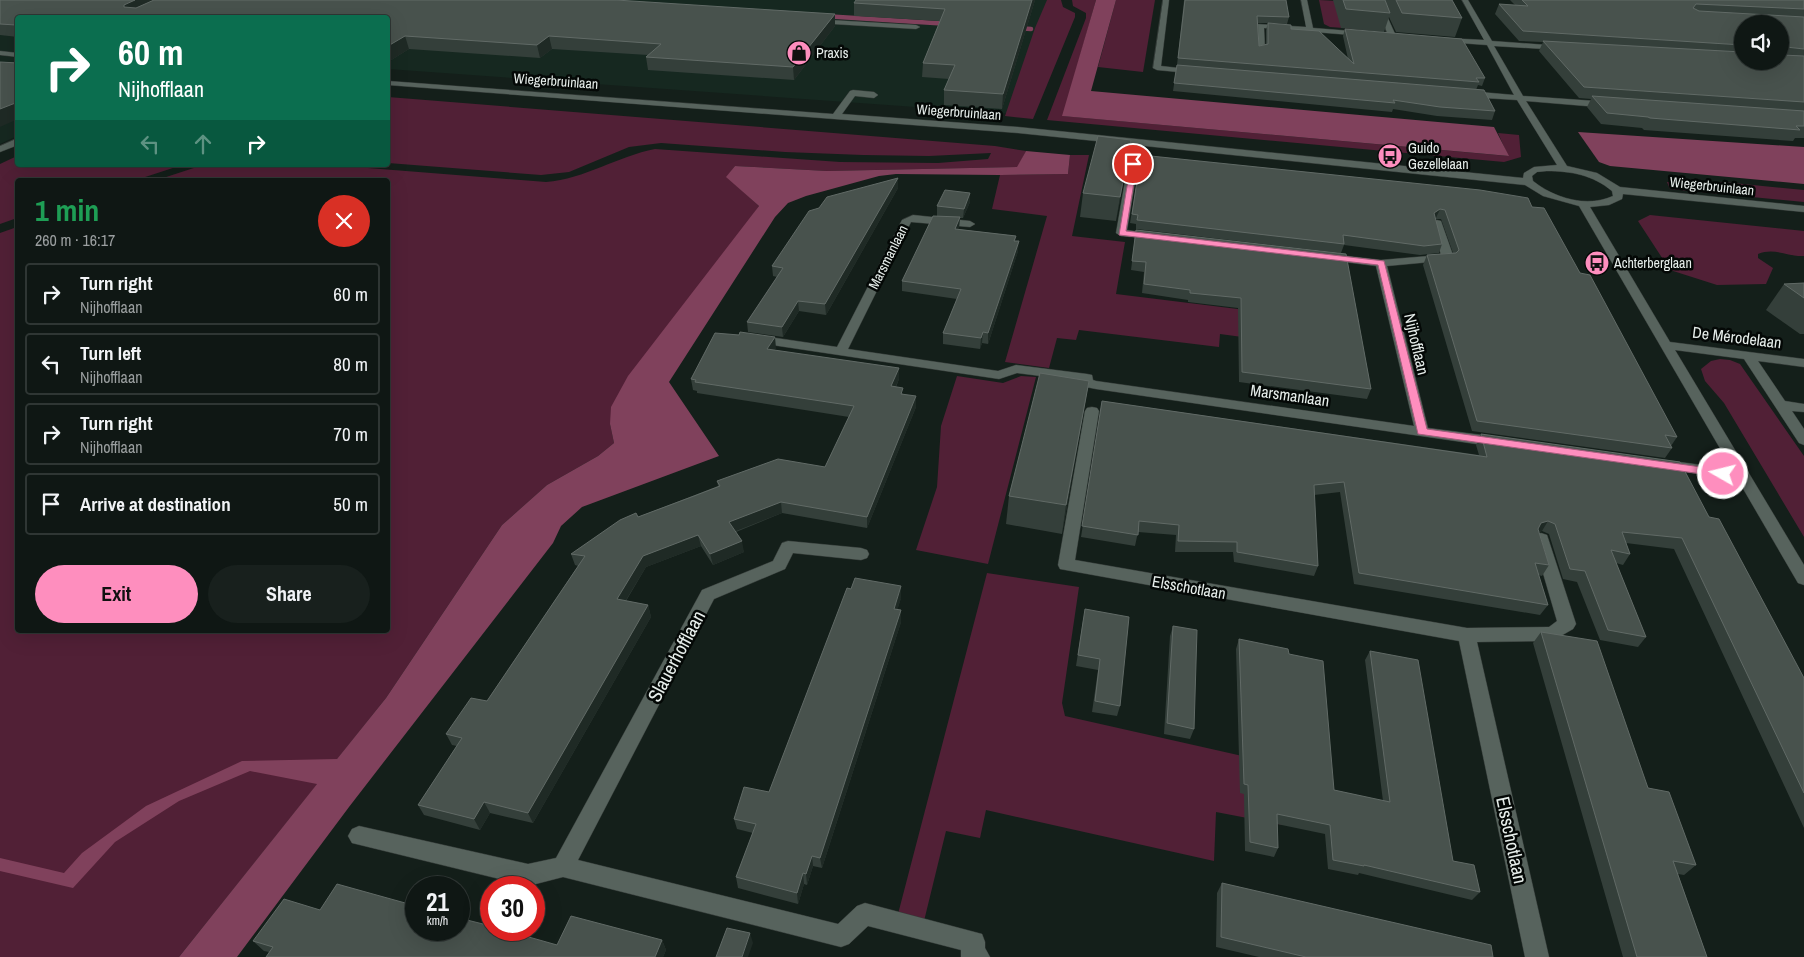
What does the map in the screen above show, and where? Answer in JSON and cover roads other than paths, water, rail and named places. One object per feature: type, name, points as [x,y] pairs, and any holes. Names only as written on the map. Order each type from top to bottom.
[{"type":"street","points":[[1166,0],[1157,68],[1206,72]]},
{"type":"street","points":[[1304,0],[1310,30]]},
{"type":"street","points":[[1465,0],[1520,98],[1564,168]]},
{"type":"street","points":[[1377,2],[1392,36]]},
{"type":"street","points":[[809,20],[916,27]]},
{"type":"street","points":[[1261,50],[1260,26],[1374,35]]},
{"type":"street","points":[[1383,36],[1402,37]]},
{"type":"street","points":[[1441,40],[1567,49]]},
{"type":"street","points":[[0,53],[15,55]]},
{"type":"street","name":"Wiegerbruinlaan","points":[[390,83],[1044,133],[1528,182]]},
{"type":"street","points":[[836,116],[852,93],[874,95]]},
{"type":"street","points":[[1461,94],[1618,105]]},
{"type":"street","points":[[0,149],[15,142]]},
{"type":"street","points":[[1133,164],[1122,233],[1170,239]]},
{"type":"street","points":[[1564,168],[1598,177],[1611,183],[1618,190],[1618,197],[1611,202],[1582,203],[1554,197],[1533,187],[1528,182],[1527,175],[1534,170],[1564,168]]},
{"type":"street","name":"Wiegerbruinlaan","points":[[1618,190],[1804,209]]},
{"type":"street","points":[[1582,203],[1804,579]]},
{"type":"street","name":"Marsmanlaan","points":[[841,351],[906,220],[913,218],[970,224]]},
{"type":"street","points":[[1314,256],[1381,263],[1448,258],[1437,223]]},
{"type":"street","name":"Nijhofflaan","points":[[1381,263],[1422,432]]},
{"type":"street","name":"Marsmanlaan","points":[[744,337],[999,375],[1016,368],[1087,378],[1086,383],[1508,444]]},
{"type":"street","name":"De Mérodelaan","points":[[1666,345],[1804,363]]},
{"type":"street","points":[[1749,357],[1804,440]]},
{"type":"street","points":[[1780,405],[1804,408]]},
{"type":"street","name":"Elsschotlaan","points":[[1092,411],[1066,565],[1467,635],[1552,634],[1567,624],[1541,539]]},
{"type":"street","points":[[1654,464],[1743,476]]},
{"type":"street","name":"Slauerhofflaan","points":[[563,867],[708,595],[779,565],[788,548],[861,554]]},
{"type":"street","name":"Elsschotlaan","points":[[1467,635],[1537,957]]},
{"type":"street","points":[[359,836],[528,875],[563,867],[841,936],[865,914],[886,918],[974,942],[972,955],[978,957]]},
{"type":"waterway","points":[[823,16],[950,24]]},
{"type":"waterway","points":[[1015,28],[1031,29]]},
{"type":"place","name":"Praxis","points":[[799,53]]},
{"type":"place","name":"Guido Gezellelaan","points":[[1390,156]]},
{"type":"place","name":"Achterberglaan","points":[[1597,263]]}]
